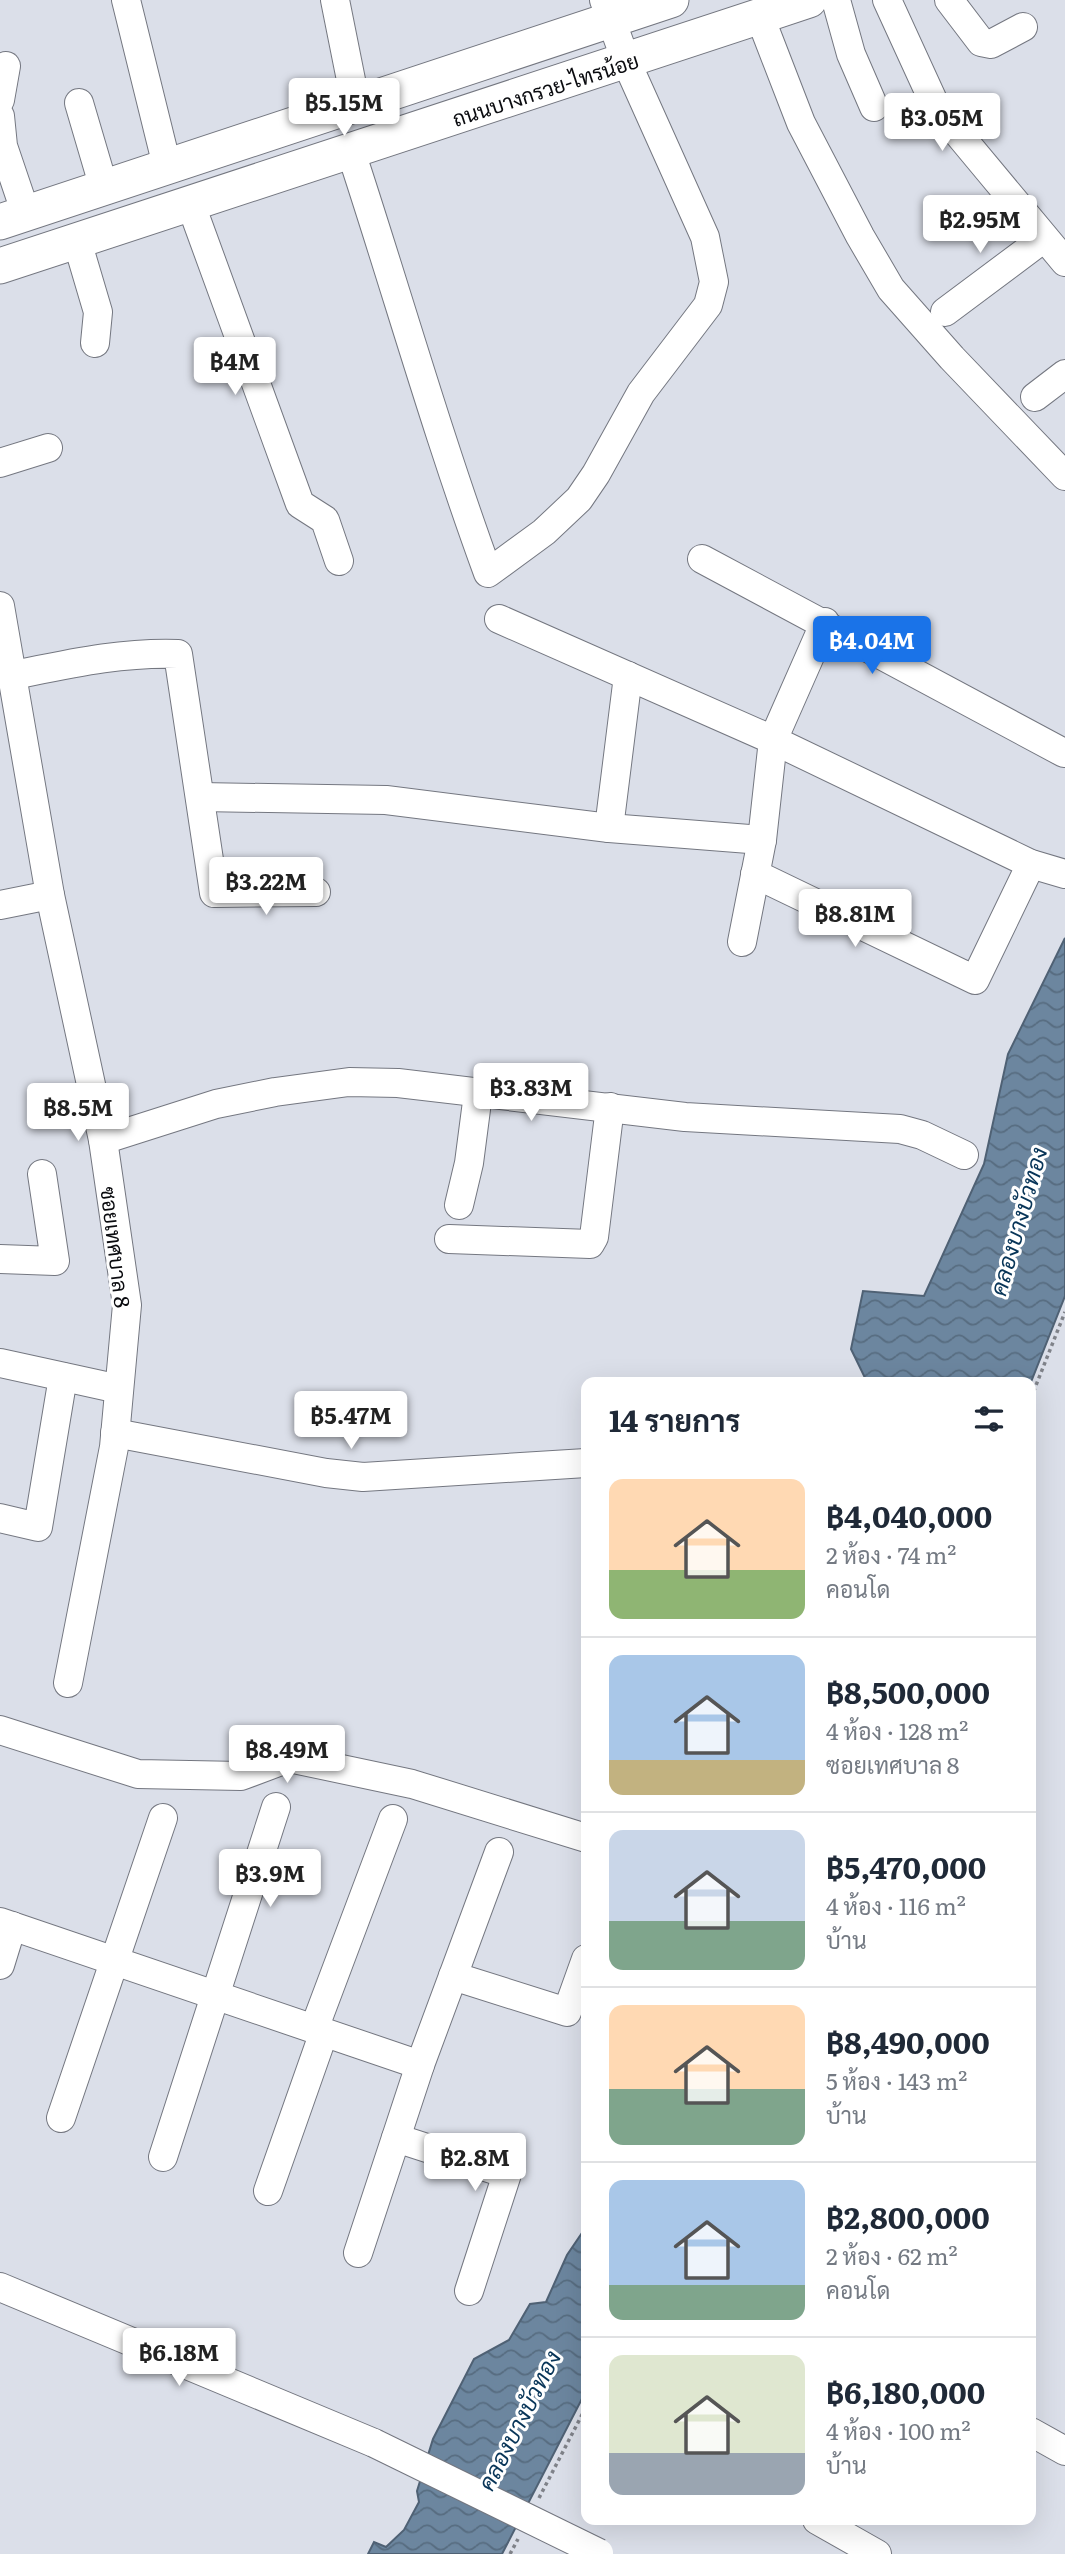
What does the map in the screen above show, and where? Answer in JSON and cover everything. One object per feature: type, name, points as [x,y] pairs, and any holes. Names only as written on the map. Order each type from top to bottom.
[{"type":"main road","name":"ถนนบางกรวย-ไทรน้อย","points":[[13,218],[356,105],[608,10],[671,0]]},
{"type":"main road","name":"ถนนบางกรวย-ไทรน้อย","points":[[0,266],[809,0]]},
{"type":"street","points":[[126,0],[167,166]]},
{"type":"street","points":[[335,0],[356,105]]},
{"type":"street","points":[[836,0],[851,54],[874,107]]},
{"type":"street","points":[[887,0],[936,107],[1065,262]]},
{"type":"street","points":[[949,0],[981,42],[991,44],[1023,27]]},
{"type":"street","points":[[351,152],[408,326],[447,462],[488,573],[544,532],[579,499],[641,393],[708,305],[714,282],[705,237],[626,61],[608,10]]},
{"type":"street","points":[[760,17],[801,123],[891,289],[952,358],[1065,476]]},
{"type":"street","points":[[0,100],[6,66]]},
{"type":"street","points":[[79,103],[104,188]]},
{"type":"street","points":[[0,116],[13,218]]},
{"type":"street","points":[[191,205],[300,504],[325,520],[339,561]]},
{"type":"street","points":[[944,312],[1044,238]]},
{"type":"street","points":[[77,241],[99,312],[95,342]]},
{"type":"street","points":[[1035,397],[1065,374]]},
{"type":"street","points":[[0,463],[48,448]]},
{"type":"street","points":[[702,559],[825,622],[1064,753]]},
{"type":"street","name":"ซอยเทศบาล 8","points":[[0,606],[14,675],[12,736],[50,895],[103,1140],[127,1305],[115,1433],[68,1684]]},
{"type":"street","points":[[499,619],[774,740],[1031,864],[1065,874]]},
{"type":"street","points":[[742,942],[762,840],[774,740],[825,622]]},
{"type":"street","points":[[14,675],[100,657],[141,653],[178,654],[215,892],[316,892]]},
{"type":"street","points":[[610,828],[628,676]]},
{"type":"street","points":[[200,797],[386,800],[610,828],[762,840]]},
{"type":"street","points":[[755,874],[975,980],[1031,864]]},
{"type":"street","points":[[0,905],[50,895]]},
{"type":"street","points":[[103,1140],[216,1104],[349,1082],[398,1083],[685,1117],[900,1129],[922,1135],[964,1155]]},
{"type":"street","points":[[459,1205],[469,1163],[478,1094]]},
{"type":"street","points":[[449,1239],[590,1244],[594,1237],[610,1107]]},
{"type":"street","points":[[0,1259],[55,1261],[42,1174]]},
{"type":"street","points":[[0,1363],[119,1389]]},
{"type":"street","points":[[0,1518],[38,1527],[63,1377]]},
{"type":"street","points":[[115,1433],[326,1473],[363,1477],[581,1463]]},
{"type":"street","points":[[0,1730],[138,1774],[241,1776],[289,1758],[412,1784],[581,1836]]},
{"type":"street","points":[[163,2157],[276,1807]]},
{"type":"street","points":[[61,2118],[163,1818]]},
{"type":"street","points":[[268,2191],[319,2031],[393,1819]]},
{"type":"street","points":[[358,2253],[420,2065],[499,1852]]},
{"type":"street","points":[[0,1965],[6,1924],[420,2065]]},
{"type":"street","points":[[453,1976],[567,2012],[581,1973]]},
{"type":"street","points":[[396,2138],[507,2174],[469,2291]]},
{"type":"street","points":[[0,2287],[374,2442],[600,2554]]},
{"type":"street","points":[[1036,2435],[1065,2451]]},
{"type":"street","points":[[826,2525],[877,2554]]},
{"type":"path","points":[[1036,1385],[1065,1312]]},
{"type":"path","points":[[535,2505],[581,2417]]},
{"type":"path","points":[[510,2554],[523,2529]]},
{"type":"water","name":"คลองบางบัวทอง","points":[[1065,938],[1065,1296],[1033,1377],[865,1377],[851,1349],[863,1291],[924,1296],[984,1164],[1008,1054]]},
{"type":"water","name":"คลองบางบัวทอง","points":[[581,2234],[581,2401],[502,2554],[368,2554],[374,2542],[386,2547],[404,2530],[419,2502],[417,2491],[433,2439],[474,2359],[509,2340],[530,2304],[546,2302],[567,2255]]}]
